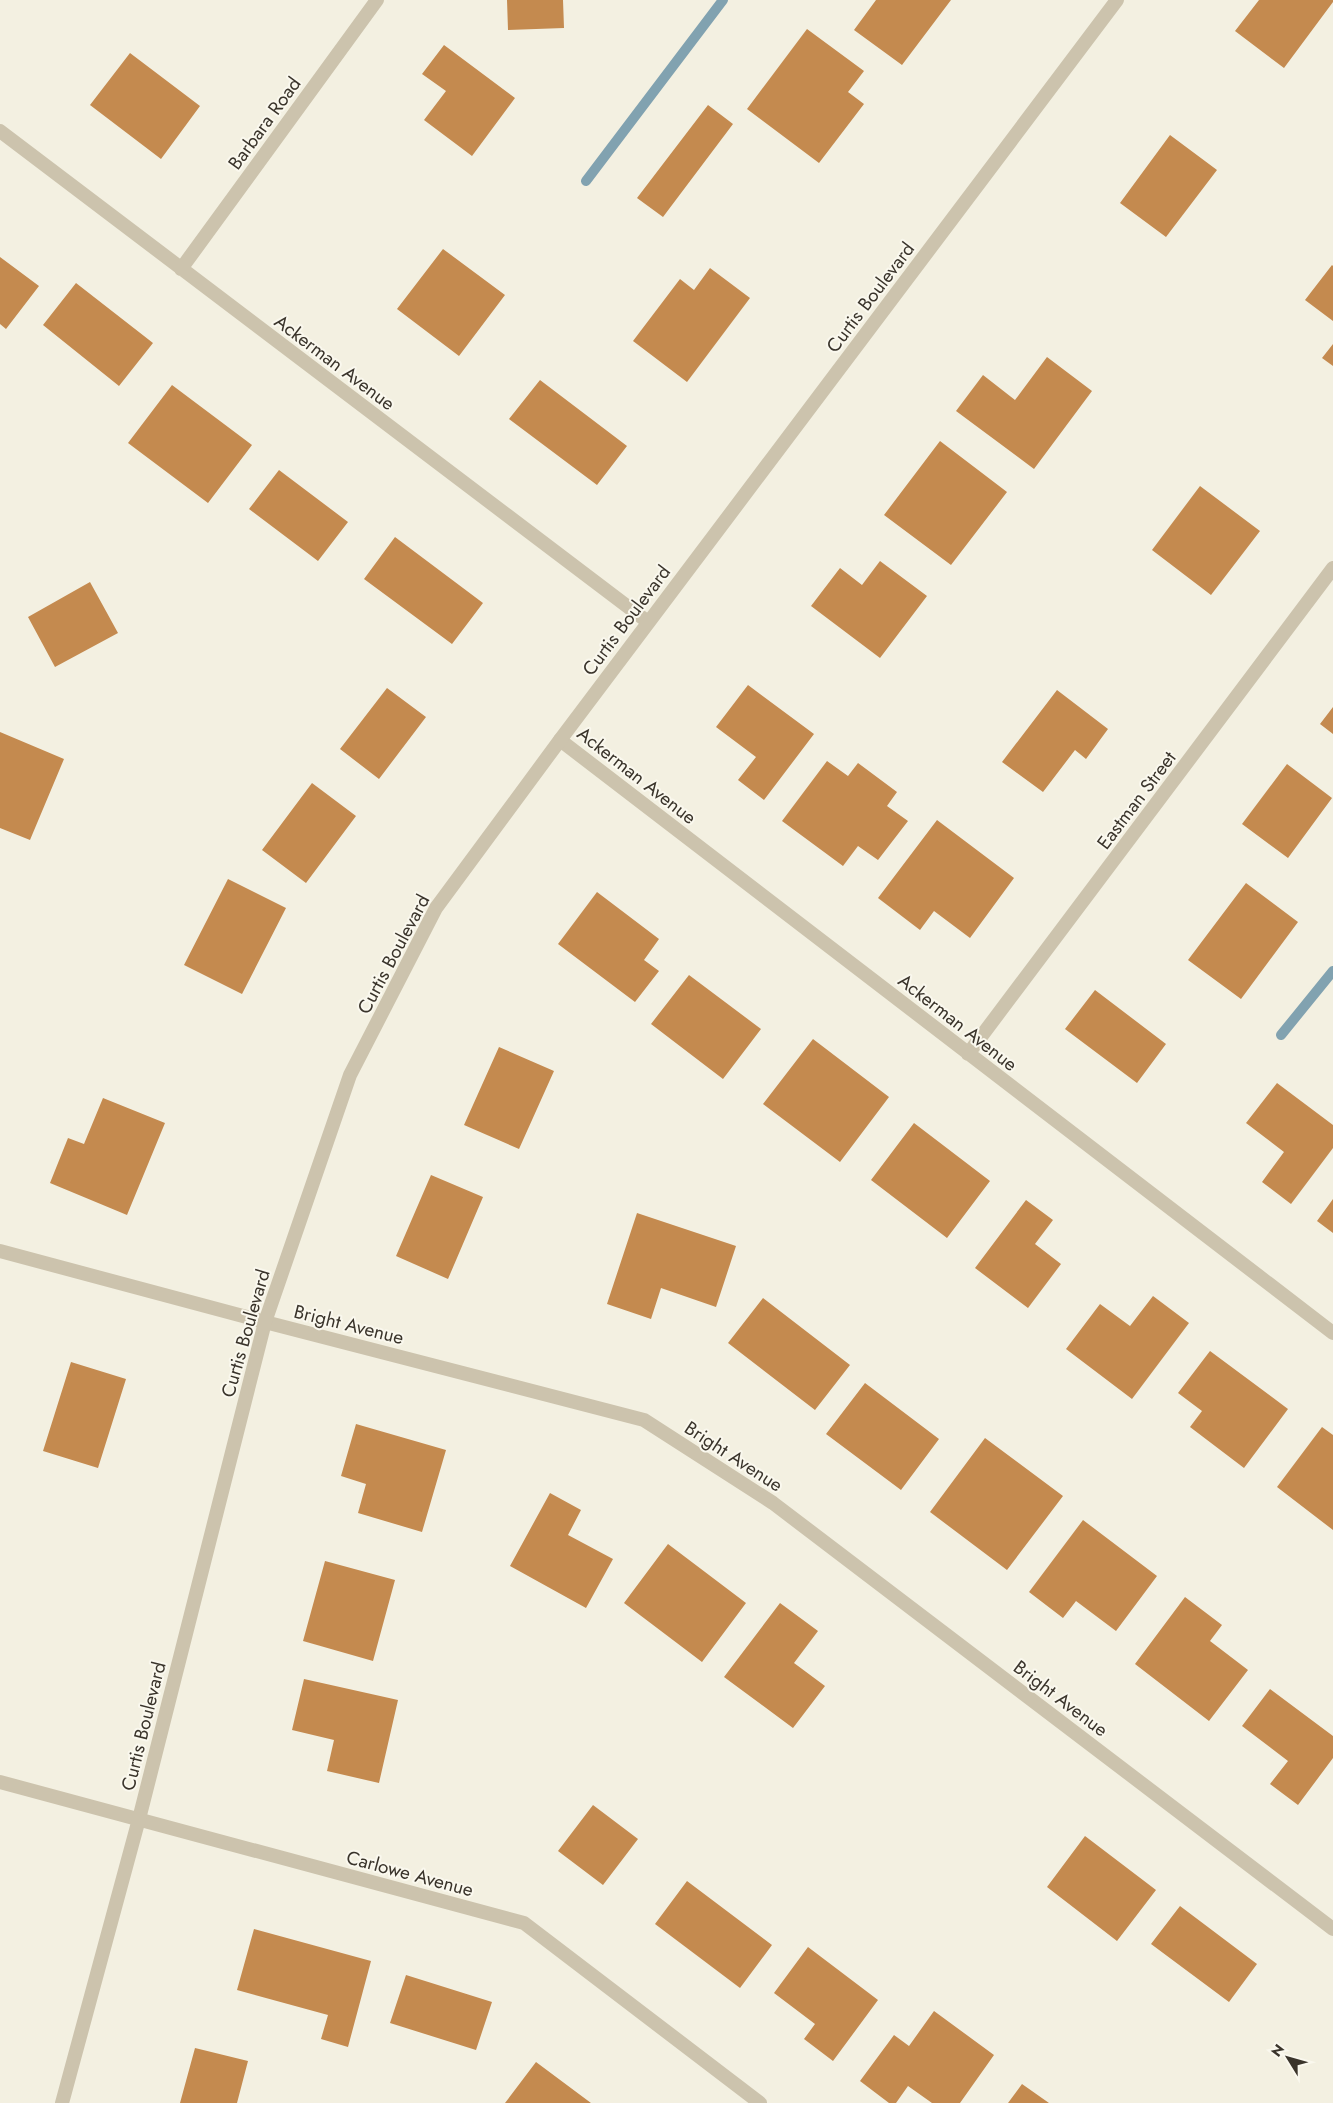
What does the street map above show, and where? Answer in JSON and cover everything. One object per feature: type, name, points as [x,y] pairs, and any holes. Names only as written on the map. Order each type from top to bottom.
[{"type":"street","name":"Barbara Road","points":[[181,269],[377,0]]},
{"type":"street","name":"Curtis Boulevard","points":[[62,2103],[139,1819],[265,1322],[350,1075],[436,908],[648,622],[1117,0]]},
{"type":"street","name":"Ackerman Avenue","points":[[0,131],[648,622]]},
{"type":"street","name":"Eastman Street","points":[[968,1054],[1333,568]]},
{"type":"street","name":"Ackerman Avenue","points":[[560,740],[1333,1333]]},
{"type":"street","name":"Bright Avenue","points":[[0,1251],[644,1420],[773,1503],[1333,1929]]},
{"type":"street","name":"Carlowe Avenue","points":[[0,1782],[524,1923],[760,2103]]},
{"type":"building","points":[[507,0],[563,0],[564,28],[508,30]]},
{"type":"building","points":[[876,0],[951,0],[902,65],[854,30]]},
{"type":"building","points":[[1259,0],[1333,0],[1333,2],[1284,68],[1235,31]]},
{"type":"building","points":[[807,29],[864,71],[848,92],[864,104],[819,163],[747,109]]},
{"type":"building","points":[[444,45],[515,98],[472,156],[424,120],[446,91],[422,74]]},
{"type":"building","points":[[130,53],[200,106],[161,159],[90,105]]},
{"type":"building","points":[[708,105],[733,124],[663,217],[637,198]]},
{"type":"building","points":[[1170,135],[1217,170],[1166,237],[1120,203]]},
{"type":"building","points":[[443,249],[505,295],[459,356],[397,309]]},
{"type":"building","points":[[0,257],[39,286],[6,329],[0,324]]},
{"type":"building","points":[[1333,266],[1333,321],[1305,300]]},
{"type":"building","points":[[710,268],[750,298],[687,382],[633,341],[680,279],[694,290]]},
{"type":"building","points":[[76,283],[153,343],[119,386],[43,325]]},
{"type":"building","points":[[1333,344],[1333,366],[1322,358]]},
{"type":"building","points":[[1047,357],[1092,391],[1034,469],[956,411],[983,375],[1015,400]]},
{"type":"building","points":[[540,380],[627,446],[597,485],[509,419]]},
{"type":"building","points":[[172,385],[252,445],[208,503],[128,443]]},
{"type":"building","points":[[940,441],[1007,492],[951,565],[884,515]]},
{"type":"building","points":[[279,470],[348,522],[318,561],[249,509]]},
{"type":"building","points":[[1200,486],[1260,531],[1211,595],[1152,550]]},
{"type":"building","points":[[395,537],[483,603],[452,644],[364,579]]},
{"type":"building","points":[[880,561],[927,596],[880,658],[811,606],[840,568],[862,585]]},
{"type":"building","points":[[90,582],[118,633],[55,667],[28,617]]},
{"type":"building","points":[[748,685],[814,734],[764,800],[738,780],[756,757],[716,727]]},
{"type":"building","points":[[387,688],[426,717],[379,779],[340,749]]},
{"type":"building","points":[[1057,690],[1108,729],[1086,759],[1075,750],[1043,792],[1002,762]]},
{"type":"building","points":[[1333,707],[1333,734],[1320,724]]},
{"type":"building","points":[[0,732],[64,759],[30,840],[0,828]]},
{"type":"building","points":[[827,761],[848,776],[858,763],[897,792],[887,806],[908,821],[878,860],[858,846],[843,866],[782,821]]},
{"type":"building","points":[[1287,764],[1332,798],[1288,858],[1242,824]]},
{"type":"building","points":[[312,783],[356,816],[306,883],[262,850]]},
{"type":"building","points":[[937,820],[1014,878],[970,938],[934,911],[920,930],[878,898]]},
{"type":"building","points":[[228,879],[286,908],[242,994],[184,965]]},
{"type":"building","points":[[1246,883],[1298,922],[1241,999],[1188,960]]},
{"type":"building","points":[[597,892],[659,939],[644,960],[659,971],[635,1002],[558,944]]},
{"type":"building","points":[[689,975],[761,1029],[723,1079],[651,1024]]},
{"type":"building","points":[[1095,990],[1166,1044],[1137,1083],[1065,1029]]},
{"type":"building","points":[[813,1039],[889,1097],[840,1162],[763,1104]]},
{"type":"building","points":[[499,1047],[554,1071],[519,1149],[464,1125]]},
{"type":"building","points":[[1277,1083],[1333,1125],[1333,1148],[1291,1204],[1262,1182],[1284,1152],[1246,1123]]},
{"type":"building","points":[[103,1098],[165,1123],[127,1215],[50,1183],[68,1138],[84,1144]]},
{"type":"building","points":[[914,1123],[990,1181],[947,1238],[871,1180]]},
{"type":"building","points":[[431,1175],[483,1197],[448,1279],[396,1256]]},
{"type":"building","points":[[1333,1199],[1333,1233],[1317,1221]]},
{"type":"building","points":[[1026,1200],[1053,1220],[1035,1244],[1061,1264],[1028,1308],[975,1268]]},
{"type":"building","points":[[637,1213],[736,1246],[716,1307],[661,1288],[651,1319],[607,1304]]},
{"type":"building","points":[[1153,1296],[1189,1323],[1132,1399],[1066,1349],[1100,1304],[1130,1326]]},
{"type":"building","points":[[763,1298],[850,1365],[815,1410],[728,1343]]},
{"type":"building","points":[[1210,1351],[1288,1409],[1244,1468],[1190,1427],[1202,1411],[1178,1393]]},
{"type":"building","points":[[71,1362],[126,1379],[98,1468],[43,1451]]},
{"type":"building","points":[[865,1383],[939,1439],[901,1490],[826,1434]]},
{"type":"building","points":[[356,1424],[446,1450],[422,1532],[358,1513],[366,1484],[341,1476]]},
{"type":"building","points":[[1322,1427],[1333,1435],[1333,1530],[1277,1487]]},
{"type":"building","points":[[985,1438],[1063,1496],[1007,1570],[930,1512]]},
{"type":"building","points":[[550,1493],[581,1510],[568,1535],[613,1559],[586,1608],[510,1566]]},
{"type":"building","points":[[1083,1520],[1157,1576],[1116,1631],[1076,1601],[1063,1618],[1029,1592]]},
{"type":"building","points":[[668,1544],[746,1603],[702,1662],[624,1603]]},
{"type":"building","points":[[325,1561],[395,1580],[373,1661],[303,1641]]},
{"type":"building","points":[[1185,1597],[1222,1625],[1210,1641],[1248,1670],[1209,1721],[1135,1664]]},
{"type":"building","points":[[780,1603],[818,1631],[794,1663],[825,1686],[793,1728],[724,1677]]},
{"type":"building","points":[[304,1679],[398,1700],[379,1783],[327,1771],[334,1740],[292,1730]]},
{"type":"building","points":[[1270,1689],[1333,1736],[1333,1758],[1298,1805],[1270,1784],[1288,1761],[1242,1726]]},
{"type":"building","points":[[593,1805],[638,1839],[603,1885],[558,1851]]},
{"type":"building","points":[[1085,1836],[1156,1890],[1117,1941],[1047,1887]]},
{"type":"building","points":[[687,1881],[772,1945],[740,1988],[655,1924]]},
{"type":"building","points":[[1180,1906],[1257,1964],[1229,2002],[1151,1944]]},
{"type":"building","points":[[254,1929],[371,1961],[348,2047],[321,2039],[328,2015],[237,1990]]},
{"type":"building","points":[[808,1947],[878,2000],[833,2061],[804,2039],[815,2024],[774,1993]]},
{"type":"building","points":[[406,1975],[492,2002],[476,2050],[390,2023]]},
{"type":"building","points":[[934,2011],[994,2055],[960,2103],[932,2103],[908,2086],[896,2103],[889,2103],[860,2081],[894,2035],[909,2046]]},
{"type":"building","points":[[195,2048],[248,2061],[237,2103],[180,2103]]},
{"type":"building","points":[[536,2062],[591,2103],[505,2103]]},
{"type":"building","points":[[1022,2084],[1049,2103],[1008,2103]]},
{"type":"waterway","points":[[586,181],[723,0]]},
{"type":"waterway","points":[[1281,1035],[1333,971]]}]
